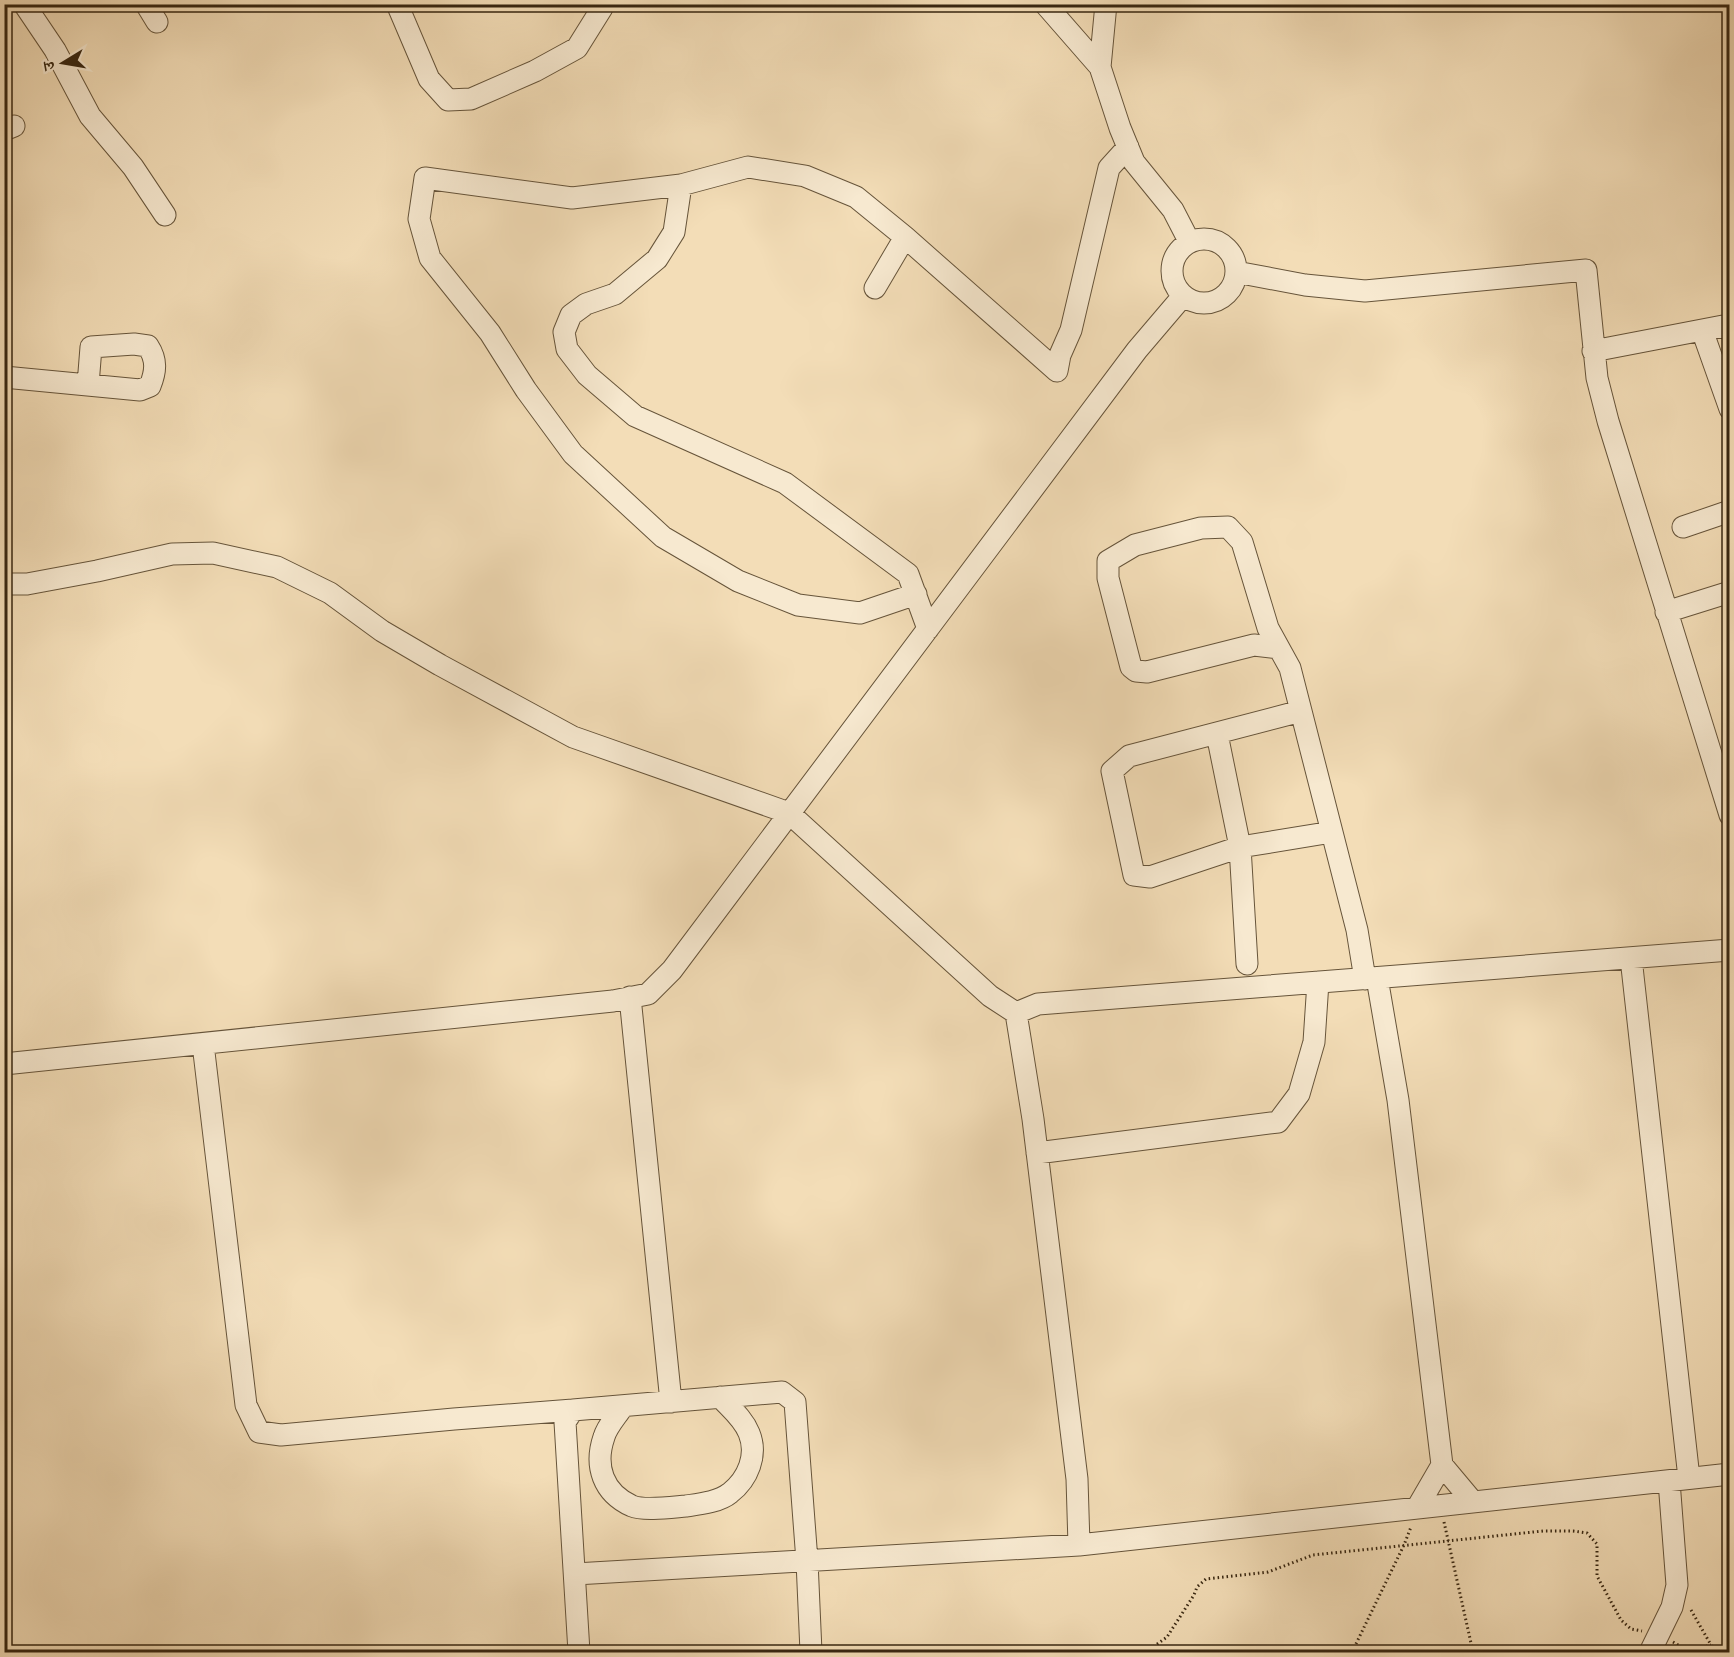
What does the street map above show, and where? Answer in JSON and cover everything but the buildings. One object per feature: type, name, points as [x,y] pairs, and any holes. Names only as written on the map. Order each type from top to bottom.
[{"type":"street","points":[[24,4],[55,50],[90,116],[133,167],[165,215]]},
{"type":"street","points":[[397,4],[429,79],[448,100],[471,99],[535,71],[577,48],[602,8],[602,4]]},
{"type":"street","points":[[1045,4],[1100,67]]},
{"type":"street","points":[[1106,4],[1100,67],[1119,128],[1134,162],[1173,210],[1189,241]]},
{"type":"street","points":[[916,594],[860,613],[798,605],[738,581],[663,537],[573,454],[526,390],[490,333],[430,258],[419,219],[425,178],[572,198],[681,185],[748,167],[805,176],[856,197],[905,237],[1057,372],[1060,355],[1071,330],[1109,168],[1128,147]]},
{"type":"street","points":[[681,185],[674,232],[657,259],[615,294],[586,304],[571,315],[564,332],[567,349],[587,375],[635,416],[785,483],[908,574],[928,629]]},
{"type":"street","points":[[875,288],[905,237]]},
{"type":"street","points":[[1198,238],[1218,241],[1232,254],[1236,272],[1230,289],[1217,300],[1199,303],[1183,296],[1173,280],[1172,262],[1189,241],[1198,238]]},
{"type":"street","points":[[1236,272],[1305,285],[1365,291],[1586,270],[1593,351],[1608,421],[1730,815]]},
{"type":"street","points":[[4,1064],[648,994],[672,970],[1137,350],[1183,296]]},
{"type":"street","points":[[1593,351],[1723,326],[1730,331]]},
{"type":"street","points":[[1702,330],[1730,409]]},
{"type":"street","points":[[4,377],[88,385]]},
{"type":"street","points":[[1683,527],[1730,511]]},
{"type":"street","points":[[1279,648],[1254,645],[1147,672],[1136,671],[1131,667],[1108,578],[1108,561],[1135,545],[1201,528],[1228,527],[1242,542],[1268,628],[1279,648],[1290,668],[1371,978],[1398,1100],[1442,1465],[1473,1502]]},
{"type":"street","points":[[4,584],[27,584],[172,554],[213,553],[277,567],[330,593],[382,631],[573,737],[789,813],[990,996],[1016,1013],[1037,1153],[1077,1479],[1079,1545]]},
{"type":"street","points":[[1666,612],[1730,592]]},
{"type":"street","points":[[1301,711],[1129,756],[1112,771],[1134,875],[1150,877],[1240,847],[1332,832]]},
{"type":"street","points":[[1217,734],[1240,847],[1247,964]]},
{"type":"street","points":[[1016,1013],[1038,1004],[1730,950]]},
{"type":"street","points":[[1630,958],[1679,1480],[1677,1585],[1671,1607],[1655,1643]]},
{"type":"street","points":[[1037,1153],[1278,1122],[1299,1094],[1314,1042],[1318,982]]},
{"type":"street","points":[[630,997],[671,1402]]},
{"type":"street","points":[[203,1044],[246,1405],[259,1432],[280,1435],[782,1392],[795,1402],[807,1561],[811,1653]]},
{"type":"street","points":[[623,1406],[604,1435],[600,1454],[601,1475],[611,1491],[633,1506],[668,1508],[704,1503],[729,1495],[747,1475],[753,1454],[750,1434],[740,1418],[720,1397]]},
{"type":"street","points":[[573,1410],[565,1422],[579,1653]]},
{"type":"street","points":[[1417,1508],[1442,1465]]},
{"type":"street","points":[[575,1574],[1079,1545],[1730,1474]]},
{"type":"path","points":[[1440,1506],[1474,1652]]},
{"type":"path","points":[[1352,1653],[1404,1545],[1417,1508]]},
{"type":"path","points":[[1146,1653],[1167,1637],[1194,1596],[1197,1587],[1206,1579],[1268,1572],[1313,1555],[1543,1531],[1587,1533],[1597,1544],[1598,1576],[1621,1620],[1631,1629],[1655,1643],[1689,1651],[1711,1645]]},
{"type":"path","points":[[1677,1585],[1715,1653]]}]
